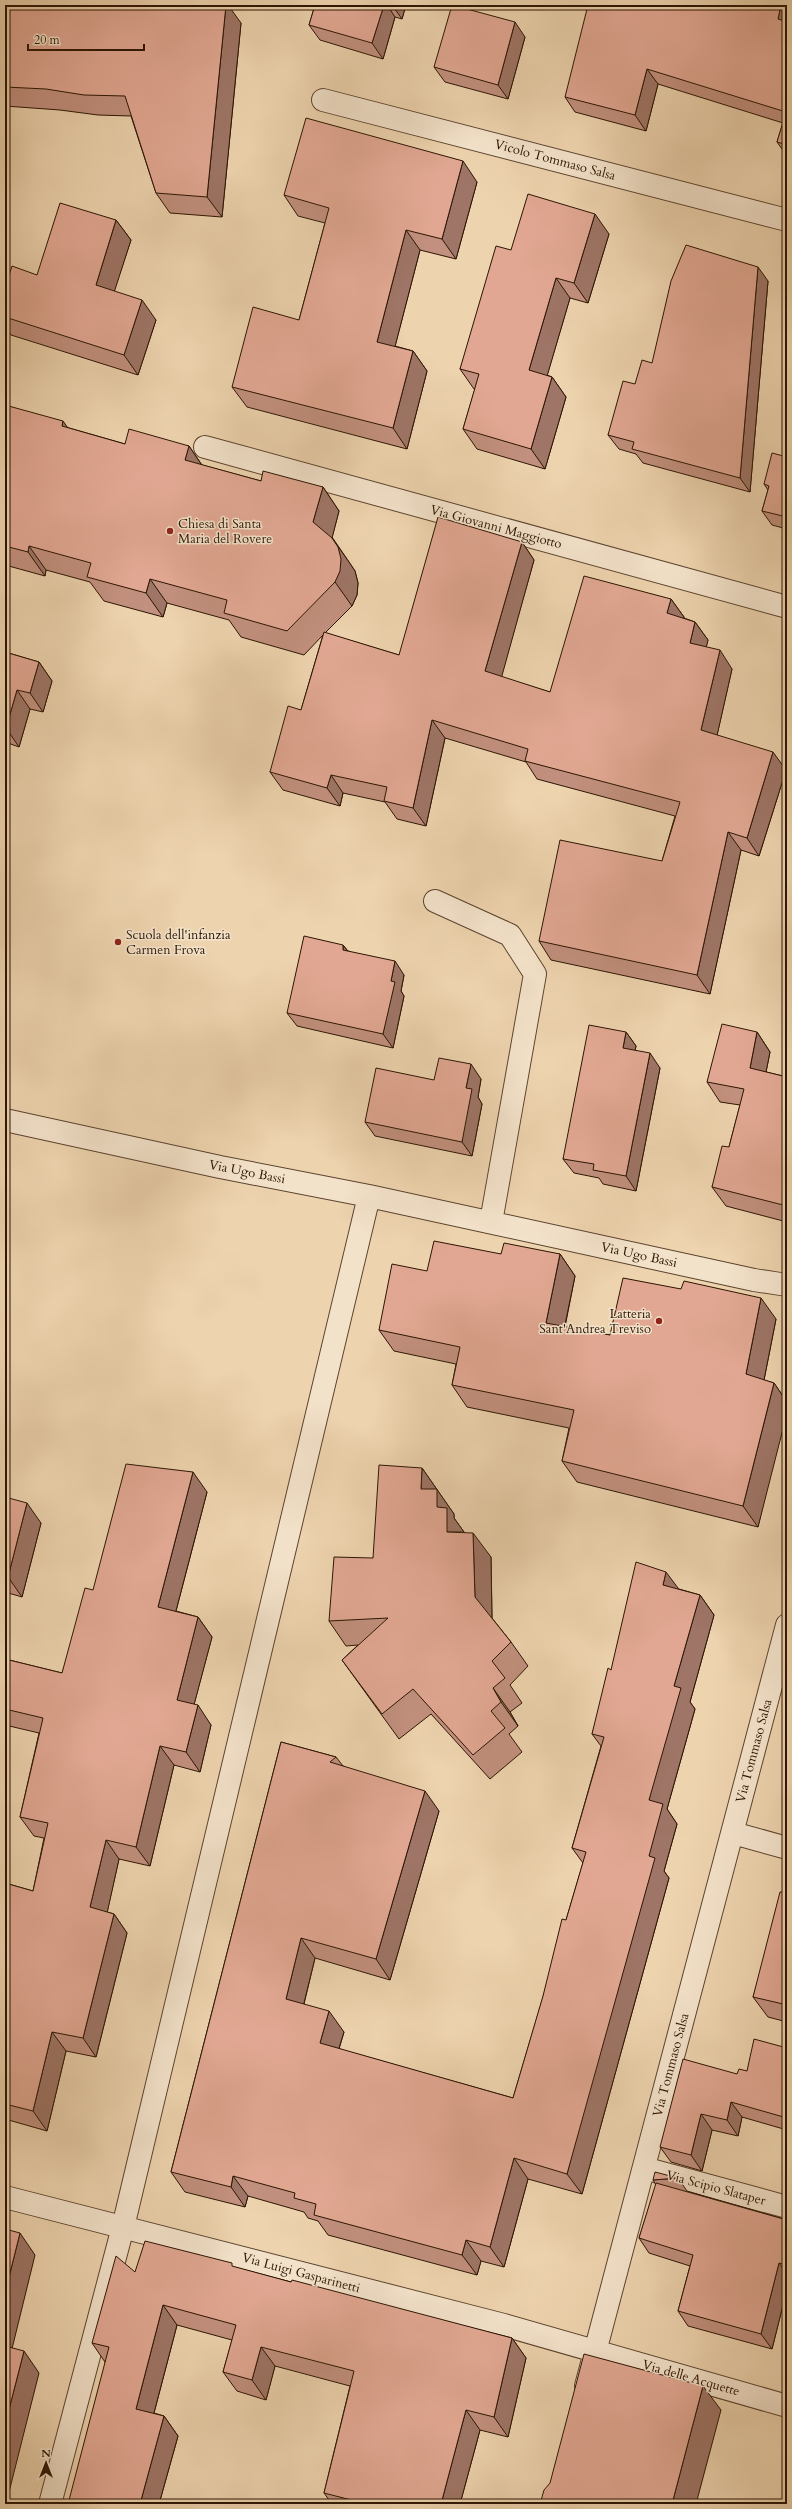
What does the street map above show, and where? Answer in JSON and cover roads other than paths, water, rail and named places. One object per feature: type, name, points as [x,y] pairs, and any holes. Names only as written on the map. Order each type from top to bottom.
[{"type":"street","name":"Vicolo Tommaso Salsa","points":[[323,100],[787,220]]},
{"type":"street","name":"Via Giovanni Maggiotto","points":[[206,447],[787,607]]},
{"type":"street","points":[[435,901],[510,935],[535,974],[491,1222]]},
{"type":"street","name":"Via Ugo Bassi","points":[[5,1120],[220,1167],[369,1196],[491,1222],[754,1280],[787,1285]]},
{"type":"street","points":[[50,2504],[123,2227],[369,1196]]},
{"type":"street","name":"Via Tommaso Salsa","points":[[582,2404],[787,1625]]},
{"type":"street","points":[[733,1833],[787,1848]]},
{"type":"street","name":"Via Scipio Slataper","points":[[644,2168],[787,2207]]},
{"type":"street","name":"Via Luigi Gasparinetti","points":[[5,2197],[596,2351]]},
{"type":"street","name":"Via delle Acquette","points":[[596,2351],[787,2406]]},
{"type":"place","name":"Chiesa di Santa Maria del Rovere","points":[[170,531]]},
{"type":"place","name":"Scuola dell'infanzia Carmen Frova","points":[[118,942]]},
{"type":"place","name":"Latteria Sant'Andrea Treviso","points":[[659,1321]]}]
